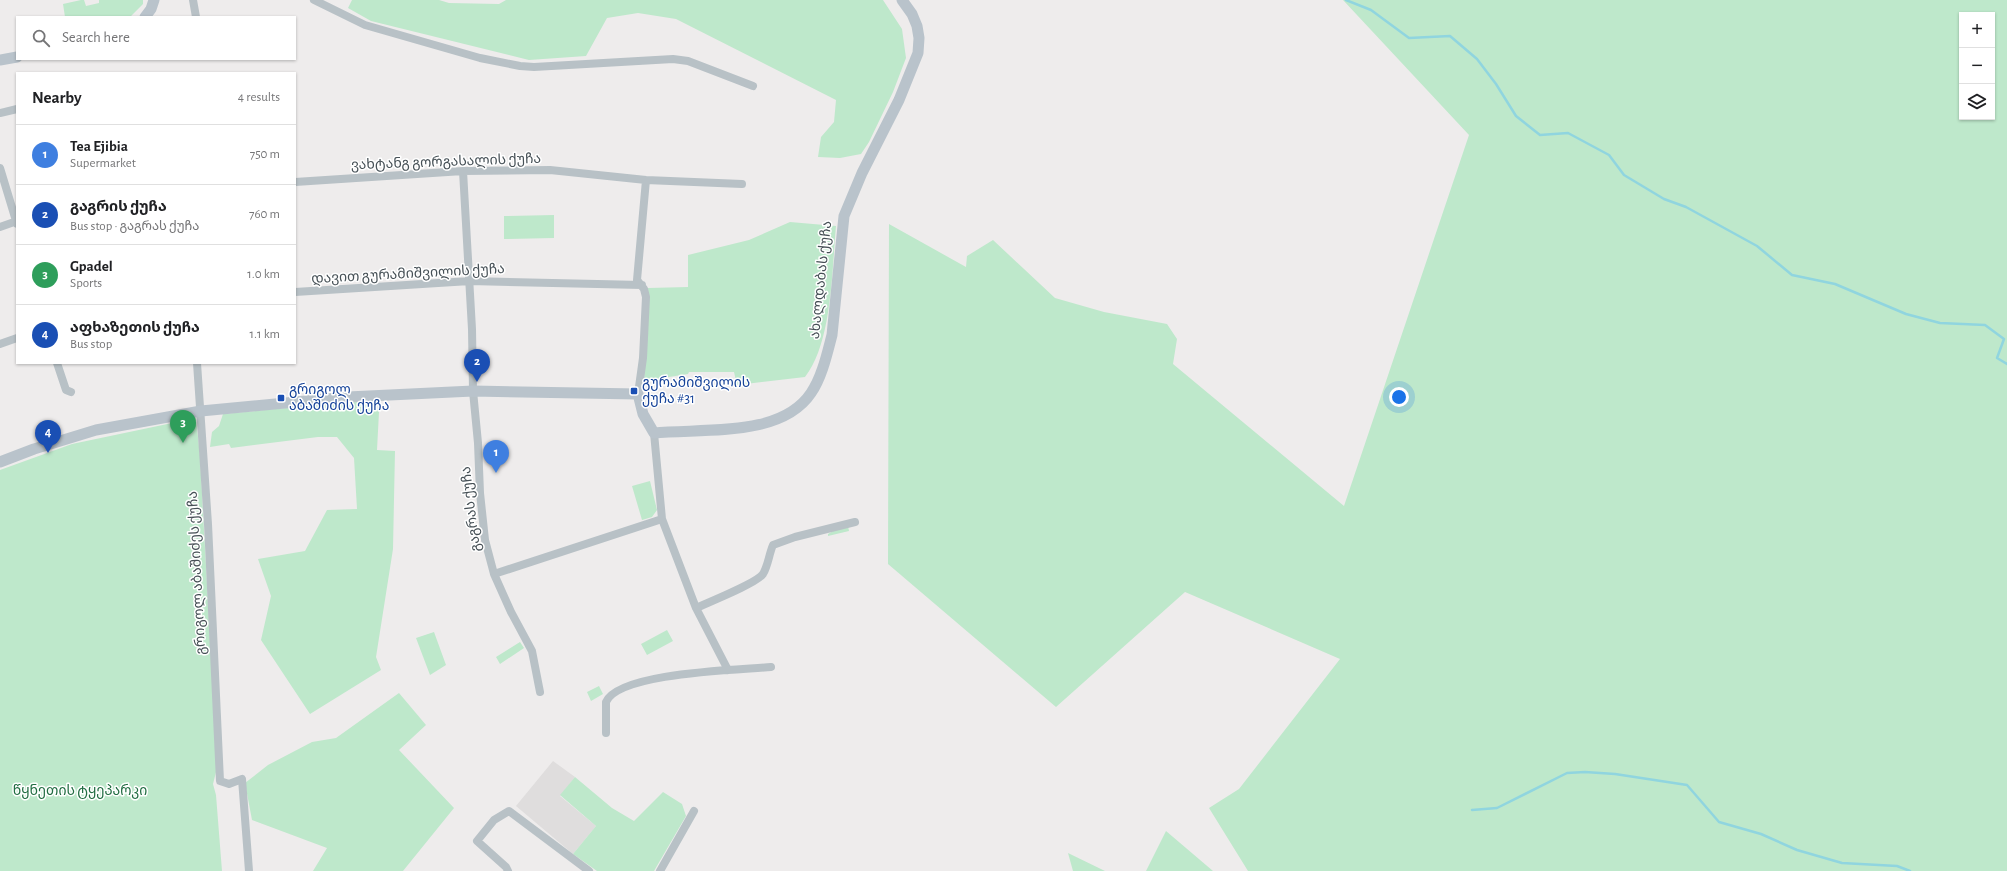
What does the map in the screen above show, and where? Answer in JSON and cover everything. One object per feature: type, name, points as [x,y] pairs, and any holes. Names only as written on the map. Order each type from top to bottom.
[{"type":"street","points":[[146,16],[151,9],[154,0]]},
{"type":"street","points":[[193,0],[196,16]]},
{"type":"street","points":[[314,0],[365,25],[480,58],[534,67],[670,59],[681,60],[688,61],[754,86]]},
{"type":"street","name":"ახალდაბას ქუჩა","points":[[654,433],[745,428],[765,424],[796,410],[812,392],[828,352],[832,335],[844,216],[862,173],[899,100],[918,53],[919,38],[917,26],[912,14],[902,0]]},
{"type":"street","points":[[0,60],[16,57]]},
{"type":"street","points":[[0,113],[16,109]]},
{"type":"street","points":[[0,168],[16,219]]},
{"type":"street","name":"ვახტანგ გორგასალის ქუჩა","points":[[296,182],[464,171],[550,170],[646,180],[742,184]]},
{"type":"street","name":"გაგრას ქუჩა","points":[[464,171],[470,281],[473,391],[478,443],[480,494],[485,540],[494,574],[511,612],[532,651],[540,692]]},
{"type":"street","points":[[646,180],[637,280],[642,285],[646,297],[643,358],[638,394],[643,414],[654,433],[662,519],[696,608],[708,628],[728,670]]},
{"type":"street","points":[[0,227],[16,222]]},
{"type":"street","name":"დავით გურამიშვილის ქუჩა","points":[[296,292],[470,281],[642,285]]},
{"type":"street","points":[[0,344],[16,338]]},
{"type":"street","points":[[57,364],[66,390],[71,392]]},
{"type":"street","name":"გრიგოლ აბაშიძეს ქუჩა","points":[[197,364],[201,411],[220,781],[230,784],[242,779],[249,871]]},
{"type":"street","points":[[0,462],[58,441],[96,430],[201,411],[348,397],[473,391],[638,394]]},
{"type":"street","points":[[494,574],[662,519]]},
{"type":"street","points":[[696,608],[758,579],[765,570],[769,553],[773,545],[795,537],[855,522]]},
{"type":"street","points":[[606,733],[606,702],[621,688],[666,676],[771,667]]},
{"type":"street","points":[[508,871],[506,867],[476,841],[494,820],[509,811],[589,871]]},
{"type":"street","points":[[660,871],[694,811]]},
{"type":"shaded area","points":[[553,761],[575,777],[560,796],[596,826],[573,854],[516,806]]},
{"type":"green space","points":[[84,0],[86,6],[99,3],[99,0],[143,0],[143,4],[131,16],[65,16],[63,4]]},
{"type":"green space","points":[[352,0],[439,0],[449,3],[499,4],[506,0],[883,0],[902,29],[906,58],[893,92],[869,142],[861,154],[840,158],[818,157],[821,137],[834,122],[836,100],[676,19],[638,13],[607,18],[586,56],[529,60],[371,21],[348,8]]},
{"type":"green space","points":[[1343,0],[2007,0],[2007,871],[1248,871],[1209,808],[1239,789],[1340,659],[1185,592],[1056,707],[888,564],[889,224],[966,267],[967,256],[993,240],[1055,298],[1104,312],[1167,324],[1177,339],[1173,364],[1344,506],[1469,135]]},
{"type":"green space","points":[[554,215],[554,238],[504,239],[504,216]]},
{"type":"green space","points":[[790,222],[836,226],[832,284],[826,326],[814,363],[805,377],[737,385],[734,372],[689,372],[688,374],[644,381],[648,288],[688,287],[688,255],[749,240]]},
{"type":"green space","points":[[371,400],[379,412],[377,450],[395,451],[393,549],[376,657],[381,670],[310,714],[261,640],[271,596],[258,559],[305,551],[327,510],[357,509],[354,458],[337,437],[318,437],[231,448],[229,444],[210,447],[212,432],[219,426],[223,414]]},
{"type":"green space","name":"წყნეთის ტყეპარკი","points":[[196,418],[200,456],[217,768],[213,784],[216,795],[222,871],[0,871],[0,470],[72,444]]},
{"type":"green space","points":[[650,481],[657,510],[652,517],[642,520],[632,486]]},
{"type":"green space","points":[[848,526],[849,531],[828,536],[828,534],[838,528]]},
{"type":"green space","points":[[667,630],[673,641],[647,655],[641,644]]},
{"type":"green space","points":[[434,632],[446,665],[430,675],[416,638]]},
{"type":"green space","points":[[520,642],[524,648],[500,664],[496,657]]},
{"type":"green space","points":[[599,686],[603,694],[591,701],[587,692]]},
{"type":"green space","points":[[399,693],[426,725],[399,750],[454,808],[403,871],[313,871],[327,848],[252,820],[245,783],[268,765],[312,742],[336,738]]},
{"type":"green space","points":[[575,777],[612,808],[634,821],[663,792],[682,804],[686,816],[654,871],[597,871],[573,854],[596,826],[560,795]]},
{"type":"green space","points":[[1166,831],[1213,871],[1146,871]]},
{"type":"green space","points":[[1068,853],[1105,871],[1073,871]]},
{"type":"waterway","points":[[1346,0],[1371,10],[1409,38],[1450,36],[1477,59],[1496,84],[1516,116],[1540,135],[1568,133],[1609,155],[1624,175],[1664,199],[1686,207],[1757,246],[1792,275],[1835,284],[1906,314],[1940,323],[1985,325],[2004,339],[1997,358],[2007,364]]},
{"type":"waterway","points":[[1472,810],[1497,808],[1567,773],[1585,772],[1615,774],[1687,785],[1719,822],[1761,834],[1797,850],[1842,863],[1897,866],[1910,871]]},
{"type":"place","name":"გაგრის ქუჩა","points":[[477,382]]},
{"type":"place","name":"გურამიშვილის ქუჩა #31","points":[[634,391]]},
{"type":"place","name":"გრიგოლ აბაშიძის ქუჩა","points":[[281,398]]},
{"type":"place","name":"Gpadel","points":[[183,443]]},
{"type":"place","name":"აფხაზეთის ქუჩა","points":[[48,453]]},
{"type":"place","name":"Tea Ejibia","points":[[496,473]]}]
